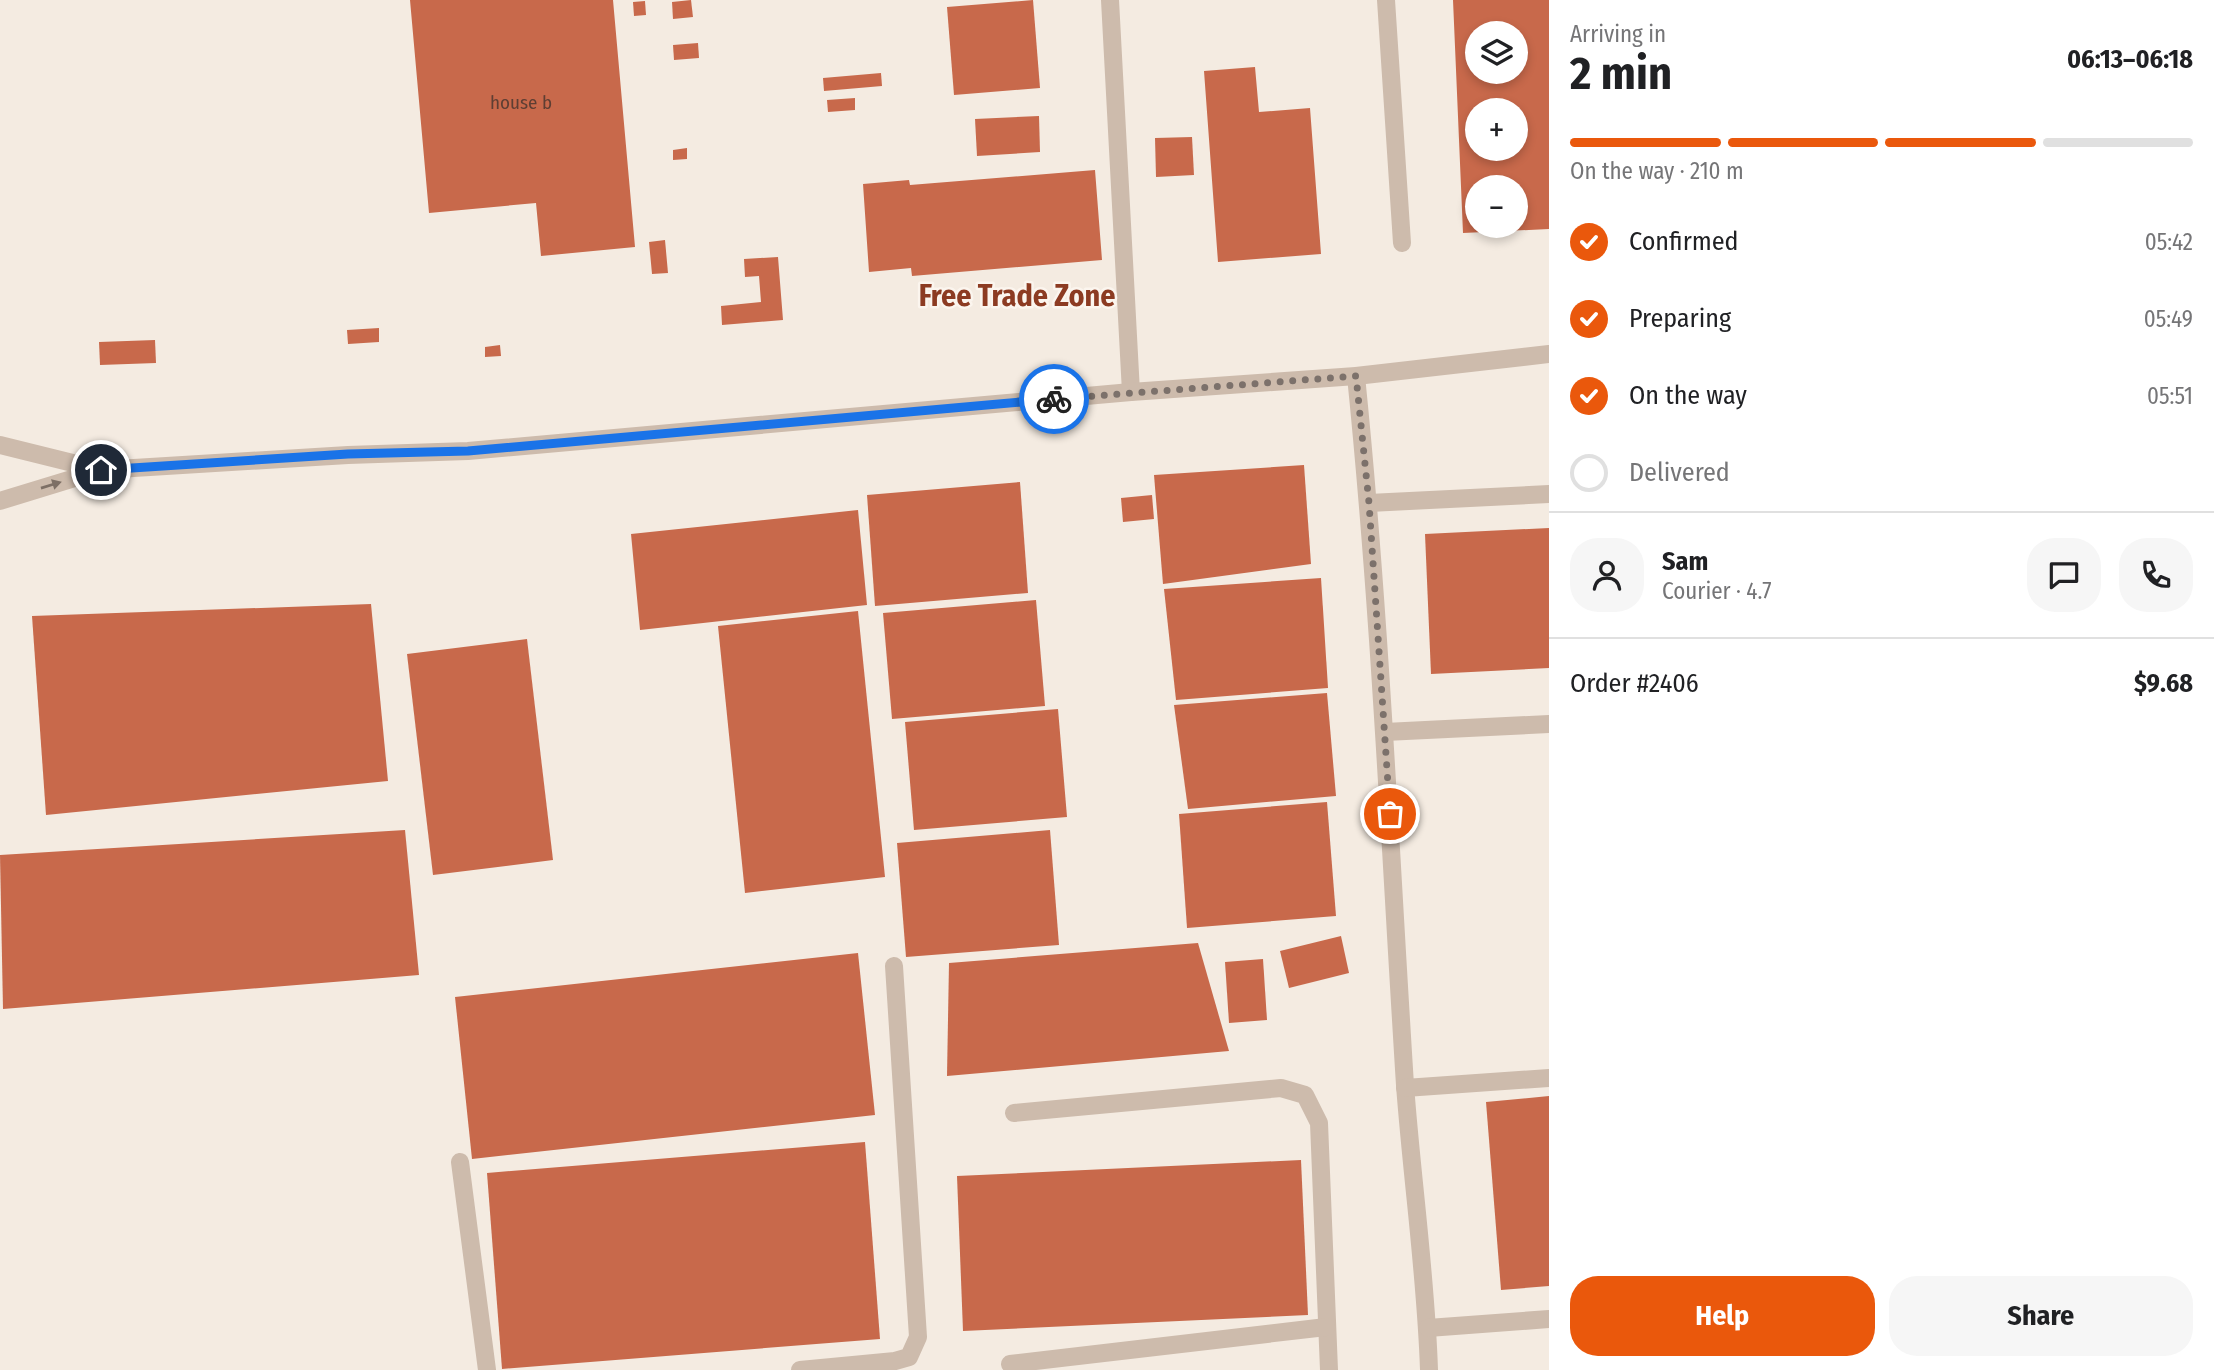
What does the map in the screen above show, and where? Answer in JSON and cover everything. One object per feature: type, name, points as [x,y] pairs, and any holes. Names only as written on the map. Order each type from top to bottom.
[{"type":"lane","points":[[1110,0],[1131,392]]},
{"type":"lane","points":[[1386,0],[1402,243]]},
{"type":"lane","points":[[0,501],[101,470],[348,454],[468,451],[1131,392],[1356,376],[1549,354]]},
{"type":"lane","points":[[1356,376],[1369,503],[1405,1088],[1428,1328],[1429,1370]]},
{"type":"lane","points":[[0,445],[101,470]]},
{"type":"lane","points":[[1369,503],[1549,494]]},
{"type":"lane","points":[[1385,732],[1549,724]]},
{"type":"lane","points":[[800,1370],[895,1361],[909,1357],[918,1337],[894,967]]},
{"type":"lane","points":[[1405,1088],[1549,1078]]},
{"type":"lane","points":[[1014,1113],[1281,1088],[1305,1095],[1319,1123],[1329,1370]]},
{"type":"lane","points":[[460,1162],[487,1370]]},
{"type":"lane","points":[[1428,1328],[1549,1320]]},
{"type":"lane","points":[[1010,1364],[1326,1327]]},
{"type":"building","points":[[410,0],[613,0],[635,247],[541,256],[536,203],[429,213]]},
{"type":"building","points":[[691,0],[693,17],[673,19],[672,2]]},
{"type":"building","points":[[1033,0],[1040,88],[954,95],[947,7]]},
{"type":"building","points":[[1453,0],[1549,0],[1549,229],[1528,230],[1528,175],[1465,175],[1465,233]]},
{"type":"building","points":[[645,1],[646,15],[634,16],[633,2]]},
{"type":"building","points":[[698,43],[699,58],[674,60],[673,45]]},
{"type":"building","points":[[1255,67],[1259,112],[1310,108],[1321,254],[1218,262],[1204,71]]},
{"type":"building","points":[[881,73],[882,86],[824,91],[823,78]]},
{"type":"building","points":[[855,98],[855,110],[828,112],[827,100]]},
{"type":"building","points":[[1039,116],[1040,152],[977,156],[975,119]]},
{"type":"building","points":[[1192,137],[1194,175],[1156,177],[1155,138]]},
{"type":"building","points":[[687,148],[687,159],[673,160],[673,150]]},
{"type":"building","points":[[1095,170],[1102,260],[912,276],[911,268],[869,272],[863,184],[909,180],[910,185]]},
{"type":"building","points":[[665,240],[668,273],[652,274],[649,242]]},
{"type":"building","points":[[778,257],[783,320],[722,325],[721,306],[761,302],[759,276],[745,277],[744,259]]},
{"type":"building","points":[[379,328],[379,342],[348,344],[347,330]]},
{"type":"building","points":[[155,340],[156,363],[100,365],[99,342]]},
{"type":"building","points":[[500,345],[501,356],[485,357],[485,347]]},
{"type":"building","points":[[1304,465],[1311,564],[1163,584],[1154,475]]},
{"type":"building","points":[[1020,482],[1028,593],[875,606],[867,495]]},
{"type":"building","points":[[1152,495],[1154,519],[1123,522],[1121,498]]},
{"type":"building","points":[[858,510],[867,605],[640,630],[631,534]]},
{"type":"building","points":[[1549,528],[1549,668],[1431,674],[1425,534]]},
{"type":"building","points":[[1321,578],[1328,688],[1176,700],[1164,589]]},
{"type":"building","points":[[1036,600],[1045,706],[892,719],[883,613]]},
{"type":"building","points":[[371,604],[388,781],[46,815],[32,616]]},
{"type":"building","points":[[858,611],[885,877],[745,893],[718,626]]},
{"type":"building","points":[[527,639],[553,860],[433,875],[407,654]]},
{"type":"building","points":[[1327,693],[1336,796],[1188,809],[1174,705]]},
{"type":"building","points":[[1058,709],[1067,817],[914,830],[905,722]]},
{"type":"building","points":[[1327,802],[1336,916],[1187,928],[1179,814]]},
{"type":"building","points":[[405,830],[419,975],[3,1009],[0,855]]},
{"type":"building","points":[[1050,830],[1059,945],[906,957],[897,843]]},
{"type":"building","points":[[1341,936],[1349,973],[1289,988],[1280,951]]},
{"type":"building","points":[[1198,943],[1229,1051],[947,1076],[949,963]]},
{"type":"building","points":[[858,953],[875,1115],[472,1159],[455,997]]},
{"type":"building","points":[[1263,959],[1267,1020],[1229,1023],[1225,962]]},
{"type":"building","points":[[1549,1096],[1549,1286],[1501,1290],[1486,1102]]},
{"type":"building","points":[[865,1142],[880,1339],[502,1369],[487,1173]]},
{"type":"building","points":[[1301,1160],[1308,1315],[963,1331],[957,1176]]},
{"type":"way so far","points":[[1054,399],[1356,376],[1369,503],[1390,814]]},
{"type":"district","name":"Free Trade Zone","points":[[1017,296]]},
{"type":"route","points":[[101,470],[348,454],[468,451],[1054,399]]}]
